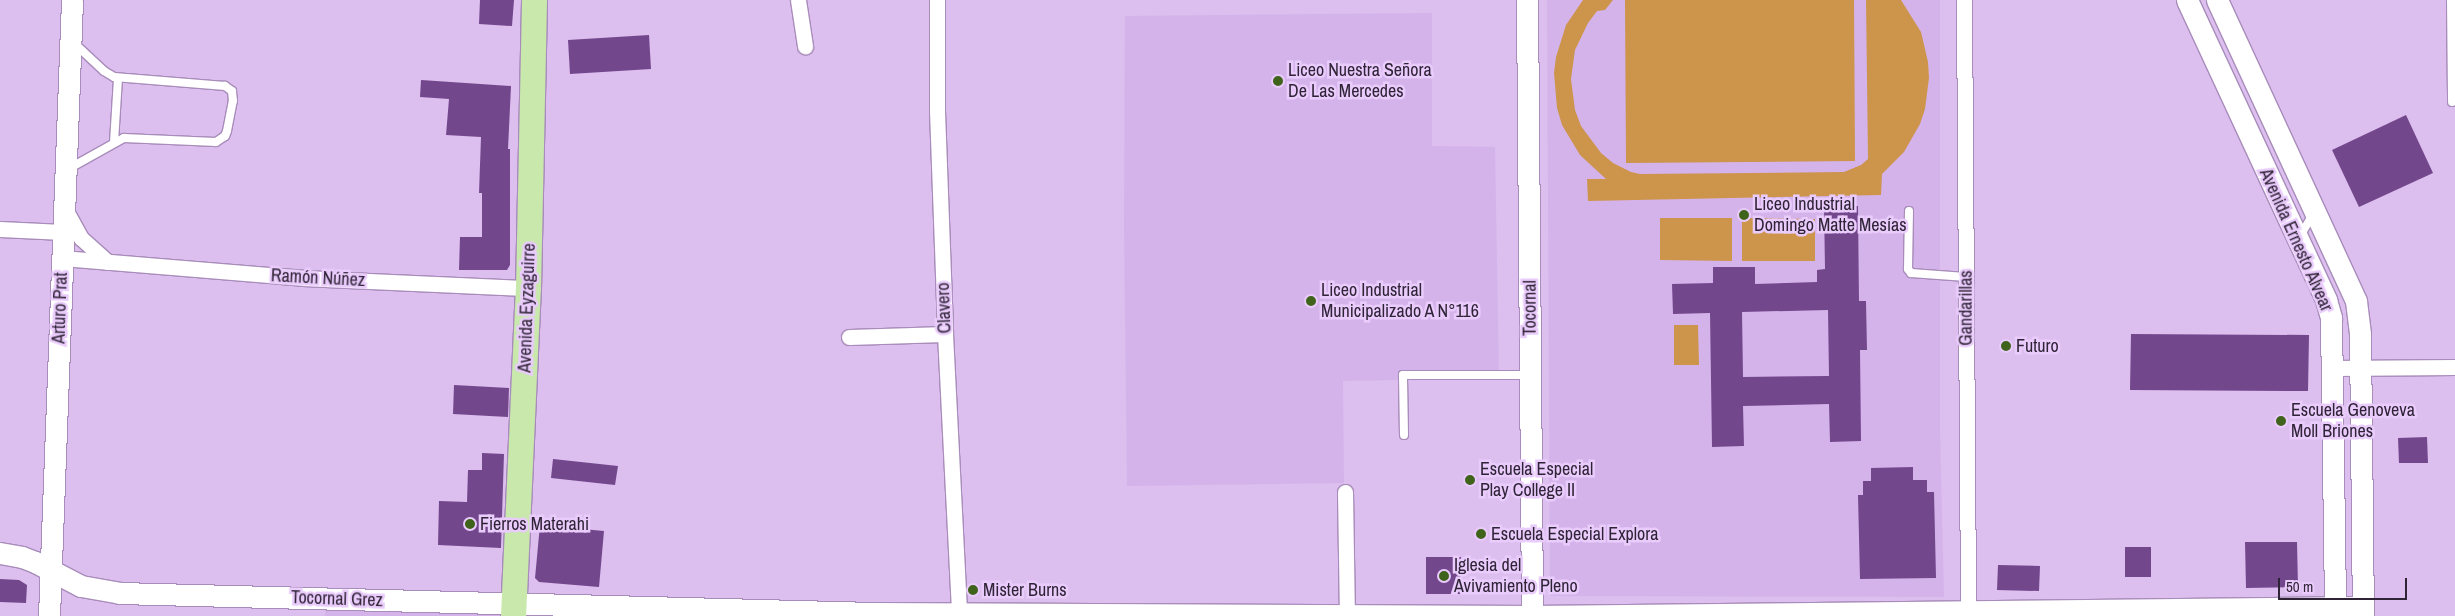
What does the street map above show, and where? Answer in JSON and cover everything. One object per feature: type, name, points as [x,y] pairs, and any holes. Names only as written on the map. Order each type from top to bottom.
[{"type":"main road","name":"Avenida Eyzaguirre","points":[[514,610],[528,288],[534,0]]},
{"type":"street","name":"Arturo Prat","points":[[48,616],[72,0]]},
{"type":"street","points":[[798,0],[805,46]]},
{"type":"street","name":"Clavero","points":[[937,0],[937,111],[945,334],[959,615]]},
{"type":"street","name":"Tocornal","points":[[1528,0],[1532,616]]},
{"type":"street","name":"Gandarillas","points":[[1964,0],[1968,614]]},
{"type":"street","name":"Avenida Ernesto Alvear","points":[[2187,0],[2297,241],[2326,300],[2333,330],[2335,612]]},
{"type":"street","name":"Avenida Ernesto Alvear","points":[[2217,0],[2314,212],[2353,292],[2360,323],[2362,612]]},
{"type":"street","points":[[64,207],[81,238],[109,262]]},
{"type":"street","points":[[0,229],[63,232]]},
{"type":"street","name":"Ramón Núñez","points":[[62,258],[305,278],[528,288]]},
{"type":"street","points":[[2326,300],[2341,300],[2353,292]]},
{"type":"street","points":[[849,337],[945,334]]},
{"type":"street","points":[[2333,368],[2455,367]]},
{"type":"street","points":[[1345,492],[1347,616]]},
{"type":"street","name":"Tocornal Grez","points":[[0,553],[22,557],[82,586],[119,593],[514,610],[959,615],[1347,616],[2362,612]]},
{"type":"lane","points":[[2451,0],[2452,102]]},
{"type":"lane","points":[[66,170],[114,142],[130,138],[216,142],[225,136],[228,131],[233,100],[232,91],[225,86],[118,78],[104,71],[70,40]]},
{"type":"lane","points":[[114,142],[118,78]]},
{"type":"lane","points":[[1909,211],[1908,270],[1911,273],[1966,277]]},
{"type":"lane","points":[[2297,241],[2314,212]]},
{"type":"lane","points":[[1404,435],[1403,375],[1530,375]]},
{"type":"shaded area","name":"Liceo Industrial Domingo Matte Mesías","points":[[1547,0],[1940,0],[1940,431],[1944,597],[1550,596]]},
{"type":"shaded area","points":[[1583,0],[1613,0],[1605,10],[1597,11],[1588,23],[1575,50],[1571,79],[1575,110],[1581,126],[1601,153],[1613,163],[1631,172],[1640,174],[1844,172],[1861,165],[1868,159],[1866,0],[1901,0],[1921,32],[1928,62],[1929,78],[1925,109],[1920,124],[1904,152],[1882,174],[1881,195],[1588,201],[1587,179],[1606,179],[1580,155],[1562,125],[1557,108],[1554,73],[1556,57],[1566,25]]},
{"type":"shaded area","points":[[1625,0],[1854,0],[1855,161],[1626,163]]},
{"type":"shaded area","points":[[1432,13],[1432,146],[1495,147],[1499,378],[1343,381],[1344,483],[1127,486],[1124,223],[1125,16]]},
{"type":"shaded area","points":[[1660,218],[1732,218],[1732,261],[1660,260]]},
{"type":"shaded area","points":[[1742,218],[1815,219],[1815,261],[1742,261]]},
{"type":"shaded area","points":[[1674,325],[1698,325],[1699,365],[1674,365]]},
{"type":"shaded area","points":[[326,606],[501,611],[500,616],[325,616]]},
{"type":"building","points":[[480,0],[514,0],[512,26],[479,24]]},
{"type":"building","points":[[649,35],[651,69],[570,74],[568,40]]},
{"type":"building","points":[[421,80],[511,86],[508,149],[510,149],[510,265],[507,270],[459,270],[460,237],[482,237],[482,193],[479,193],[481,137],[446,135],[449,99],[420,97]]},
{"type":"building","points":[[2406,115],[2433,173],[2359,207],[2332,150]]},
{"type":"building","points":[[1824,206],[1858,206],[1859,301],[1866,301],[1867,350],[1860,350],[1861,441],[1830,442],[1829,404],[1743,406],[1744,446],[1712,447],[1710,313],[1673,314],[1672,284],[1713,283],[1713,267],[1755,267],[1755,284],[1817,282],[1817,270],[1825,269]],"holes":[[[1828,310],[1829,376],[1743,377],[1742,312]]]},
{"type":"building","points":[[2131,334],[2309,335],[2308,391],[2130,390]]},
{"type":"building","points":[[454,385],[509,388],[508,417],[453,414]]},
{"type":"building","points":[[2427,437],[2428,463],[2399,463],[2398,438]]},
{"type":"building","name":"Fierros Materahi","points":[[482,453],[504,454],[501,548],[438,545],[439,501],[467,502],[468,470],[482,470]]},
{"type":"building","points":[[553,459],[618,466],[615,485],[551,478]]},
{"type":"building","points":[[1913,467],[1913,480],[1927,480],[1927,492],[1934,492],[1936,578],[1860,579],[1858,495],[1863,495],[1863,481],[1871,481],[1871,468]]},
{"type":"building","points":[[540,525],[604,531],[599,587],[539,582],[535,578]]},
{"type":"building","points":[[2245,542],[2297,542],[2298,587],[2246,588]]},
{"type":"building","points":[[2125,547],[2151,547],[2151,577],[2125,577]]},
{"type":"building","name":"Iglesia del Avivamiento Pleno","points":[[1426,557],[1461,557],[1461,594],[1426,594]]},
{"type":"building","points":[[1998,565],[2040,566],[2039,591],[1997,590]]},
{"type":"building","points":[[0,579],[19,580],[27,585],[26,603],[0,602]]},
{"type":"place","name":"Liceo Nuestra Señora De Las Mercedes","points":[[1278,81]]},
{"type":"place","name":"Liceo Industrial Domingo Matte Mesías","points":[[1744,215]]},
{"type":"place","name":"Liceo Industrial Municipalizado A N°116","points":[[1311,301]]},
{"type":"place","name":"Futuro","points":[[2006,346]]},
{"type":"place","name":"Escuela Genoveva Moll Briones","points":[[2281,421]]},
{"type":"place","name":"Escuela Especial Play College II","points":[[1470,480]]},
{"type":"place","name":"Fierros Materahi","points":[[470,524]]},
{"type":"place","name":"Escuela Especial Explora","points":[[1481,534]]},
{"type":"place","name":"Iglesia del Avivamiento Pleno","points":[[1444,576]]},
{"type":"place","name":"Mister Burns","points":[[973,590]]}]
